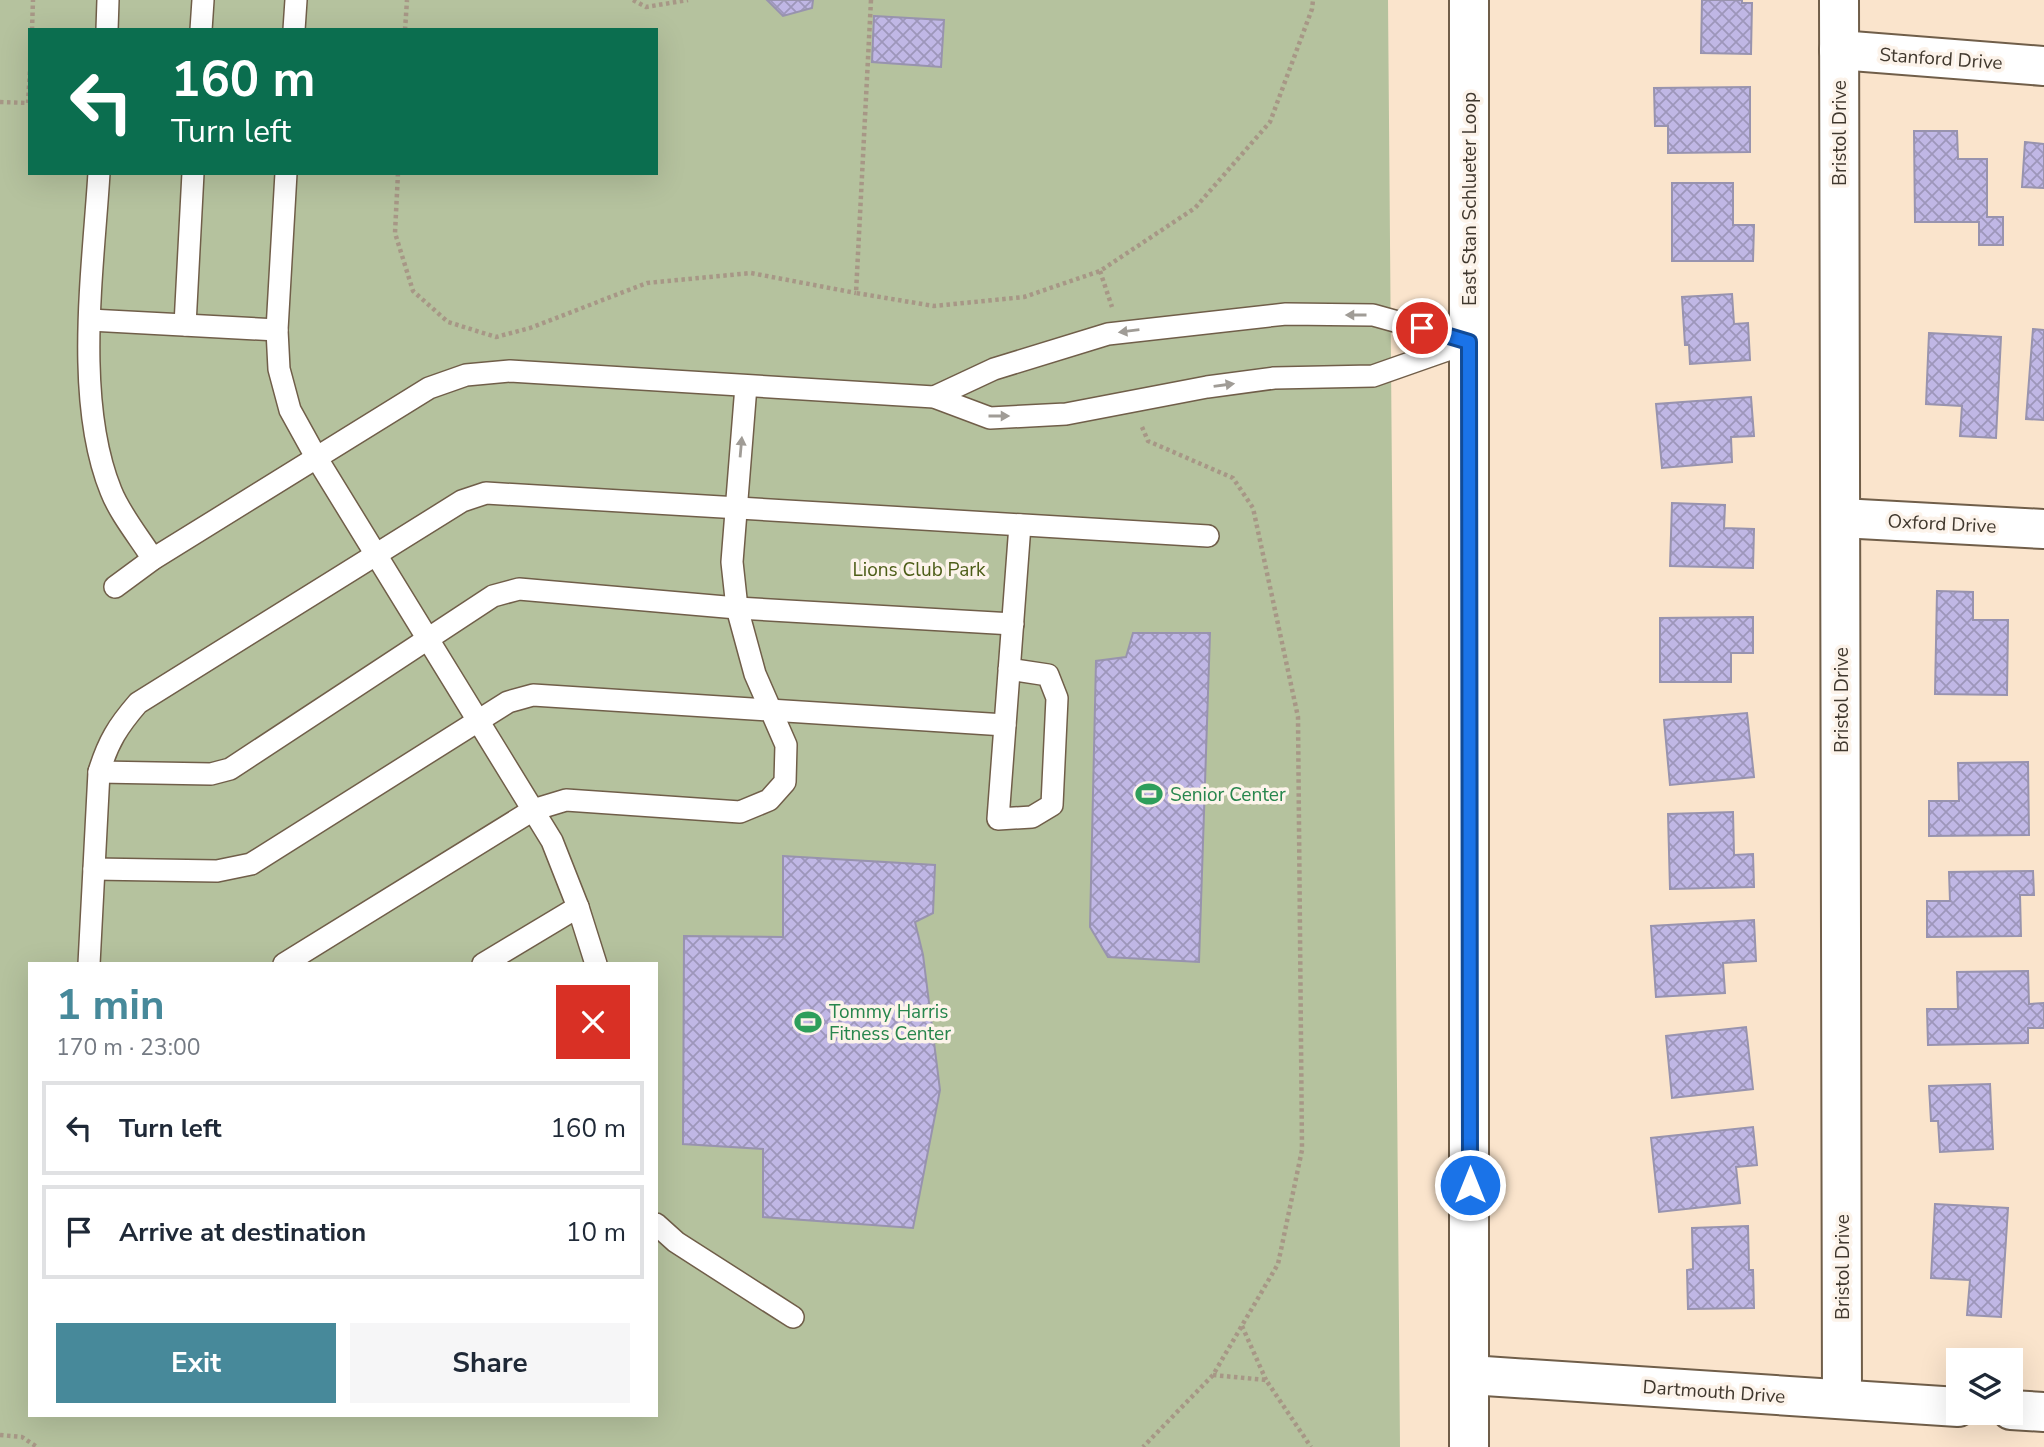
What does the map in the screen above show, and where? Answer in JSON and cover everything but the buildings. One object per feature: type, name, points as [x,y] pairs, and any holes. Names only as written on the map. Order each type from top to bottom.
[{"type":"street","name":"East Stan Schlueter Loop","points":[[1469,0],[1469,1447]]},
{"type":"street","name":"Bristol Drive","points":[[1839,0],[1842,1399]]},
{"type":"street","name":"Stanford Drive","points":[[1839,50],[2044,66]]},
{"type":"street","name":"Oxford Drive","points":[[1841,518],[2044,528]]},
{"type":"street","name":"Dartmouth Drive","points":[[1470,1375],[1946,1406]]},
{"type":"street","points":[[2023,1411],[2044,1412]]},
{"type":"lane","points":[[107,28],[108,0]]},
{"type":"lane","points":[[201,28],[202,0]]},
{"type":"lane","points":[[294,28],[296,0]]},
{"type":"lane","points":[[99,175],[90,320],[90,390],[95,442],[111,493],[153,559]]},
{"type":"lane","points":[[185,325],[193,175]]},
{"type":"lane","points":[[286,175],[277,330],[279,369],[290,410],[316,457],[552,841],[578,907],[595,962]]},
{"type":"lane","points":[[934,397],[994,369],[1120,332],[1286,314],[1373,315],[1469,342]]},
{"type":"lane","points":[[90,320],[277,330]]},
{"type":"lane","points":[[115,587],[153,559],[429,388],[466,374],[510,371],[934,397],[990,418],[1066,414],[1208,387],[1274,378],[1373,376],[1469,342]]},
{"type":"lane","points":[[288,962],[533,810],[566,800],[740,812],[769,800],[785,782],[786,745],[755,674],[737,608],[732,562],[746,386]]},
{"type":"lane","points":[[89,962],[99,772],[107,745],[121,722],[138,703],[462,501],[486,493],[1208,536]]},
{"type":"lane","points":[[1009,669],[1048,675],[1057,698],[1052,805],[1032,817],[998,819],[1009,669],[1013,624],[1020,525]]},
{"type":"lane","points":[[99,772],[211,774],[230,769],[427,637],[493,596],[519,589],[737,608],[1013,624]]},
{"type":"lane","points":[[94,869],[217,871],[251,864],[508,702],[533,695],[1005,725]]},
{"type":"lane","points":[[486,962],[578,907]]},
{"type":"lane","points":[[658,1226],[676,1242],[793,1317]]},
{"type":"path","points":[[32,28],[33,0]]},
{"type":"path","points":[[405,28],[407,0]]},
{"type":"path","points":[[633,0],[646,7],[688,0]]},
{"type":"path","points":[[856,293],[871,0]]},
{"type":"path","points":[[398,175],[396,233],[413,290],[448,322],[496,337],[530,328],[647,283],[751,273],[934,306],[1024,297],[1100,271],[1195,208],[1270,122],[1313,0]]},
{"type":"path","points":[[0,102],[28,103]]},
{"type":"path","points":[[1100,271],[1120,332]]},
{"type":"path","points":[[1133,403],[1148,441],[1233,478],[1253,508],[1298,717],[1302,1150],[1278,1264],[1213,1375],[1143,1447]]},
{"type":"path","points":[[1242,1325],[1266,1380],[1311,1447]]},
{"type":"path","points":[[1213,1375],[1266,1380]]},
{"type":"path","points":[[0,1435],[22,1437],[37,1447]]},
{"type":"green space","name":"Lions Club Park","points":[[0,0],[1388,0],[1400,1447],[0,1447]]},
{"type":"place","name":"Senior Center","points":[[1149,794]]},
{"type":"place","name":"Tommy Harris Fitness Center","points":[[808,1022]]},
{"type":"route","points":[[1422,328],[1469,342],[1470,1185]]}]
